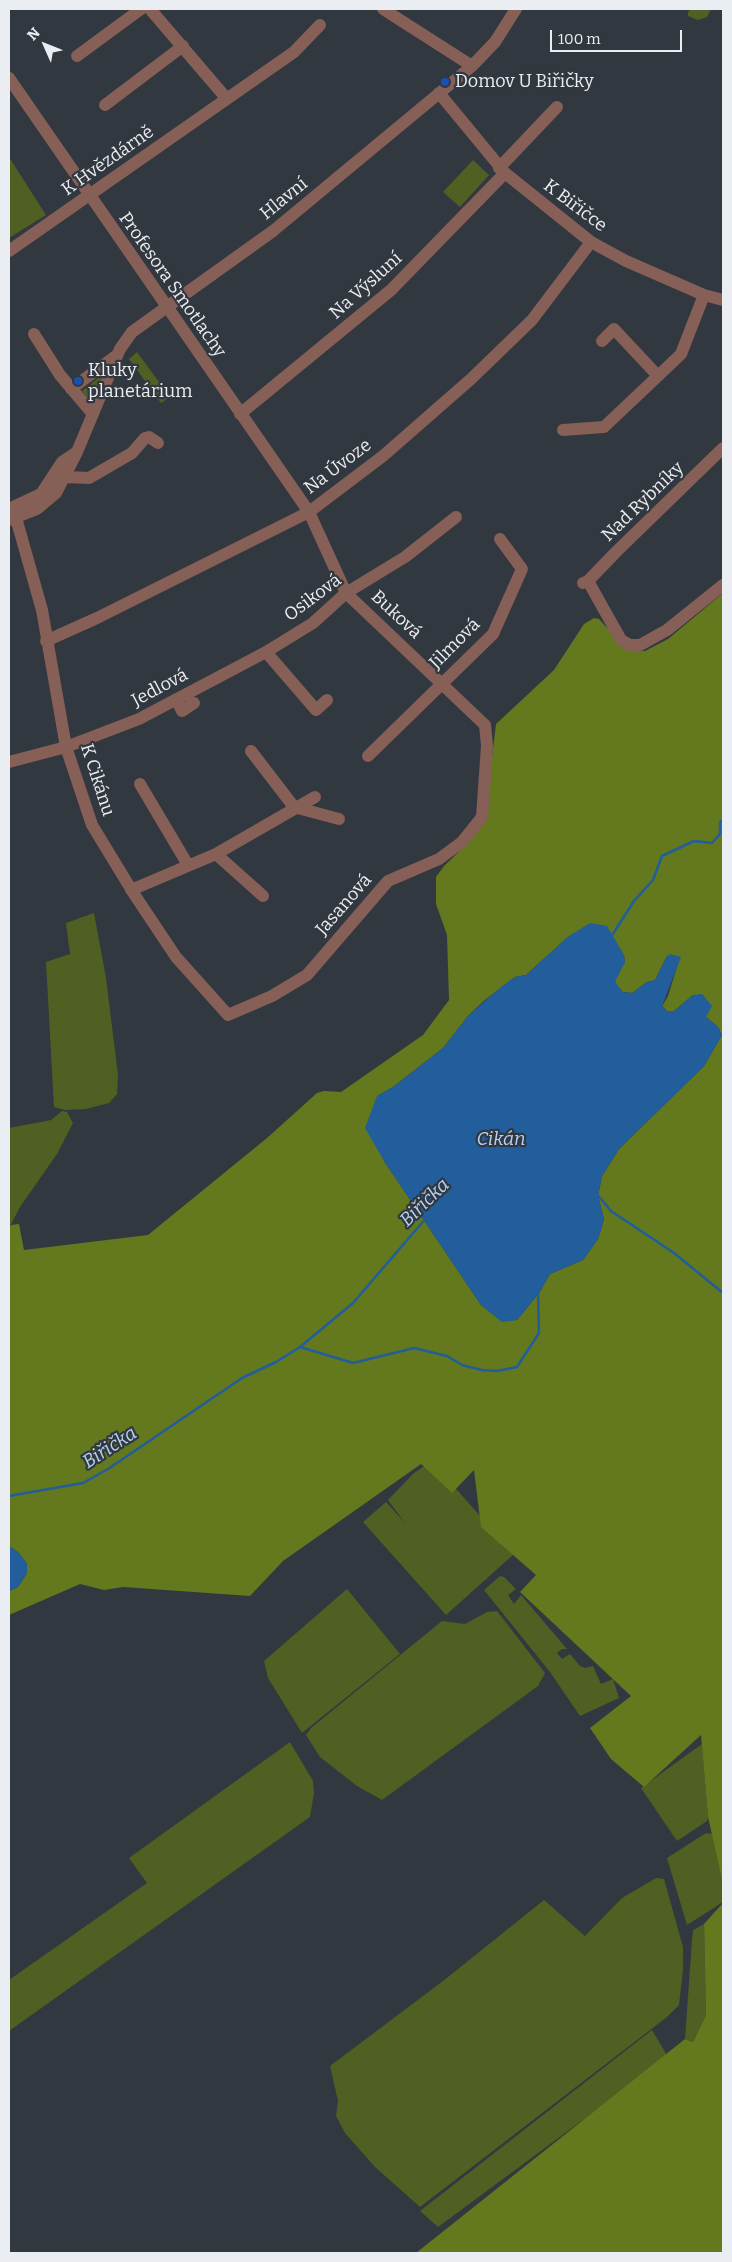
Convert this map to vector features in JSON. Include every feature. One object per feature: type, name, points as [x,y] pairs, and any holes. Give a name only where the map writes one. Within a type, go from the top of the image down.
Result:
[{"type":"street","points":[[78,56],[141,9]]},
{"type":"street","points":[[150,9],[227,100]]},
{"type":"street","points":[[383,9],[472,66]]},
{"type":"street","name":"Hlavní","points":[[11,516],[48,502],[66,477],[117,355],[132,332],[272,231],[472,66],[495,42],[516,9]]},
{"type":"street","name":"K Hvězdárně","points":[[9,251],[294,52],[320,25]]},
{"type":"street","points":[[105,105],[183,46]]},
{"type":"street","name":"Profesora Smotlachy","points":[[9,78],[308,512]]},
{"type":"street","name":"K Biřičce","points":[[439,93],[502,170],[591,242],[626,261],[704,295],[723,300]]},
{"type":"street","name":"Na Výsluní","points":[[240,414],[391,290],[502,170],[557,107]]},
{"type":"street","name":"Na Úvoze","points":[[46,641],[97,618],[308,512],[383,456],[472,379],[532,320],[591,242]]},
{"type":"street","points":[[563,430],[604,427],[681,354],[704,295]]},
{"type":"street","points":[[602,341],[614,329],[658,376]]},
{"type":"street","points":[[34,334],[71,389],[93,414]]},
{"type":"street","name":"Hlavní","points":[[71,389],[117,355]]},
{"type":"street","points":[[66,477],[89,478],[132,453],[145,438],[149,437],[158,443]]},
{"type":"street","name":"Nad Rybníky","points":[[723,448],[585,582],[622,640],[630,645],[640,645],[667,630],[723,584]]},
{"type":"street","name":"Hlavní","points":[[11,516],[42,494],[62,462],[77,452]]},
{"type":"street","name":"Buková","points":[[308,512],[346,593],[442,682],[485,725]]},
{"type":"street","name":"K Cikánu","points":[[11,516],[42,610],[66,747],[92,825],[131,890],[176,957],[228,1014]]},
{"type":"street","name":"Osiková","points":[[266,652],[313,624],[346,593],[405,557],[456,517]]},
{"type":"street","name":"Jilmová","points":[[368,756],[493,634],[522,569],[500,540]]},
{"type":"street","points":[[266,652],[316,710],[327,700]]},
{"type":"street","name":"Jedlová","points":[[9,762],[66,747],[139,719],[266,652]]},
{"type":"street","points":[[176,699],[182,711],[194,703]]},
{"type":"street","name":"Jasanová","points":[[228,1014],[272,996],[307,976],[388,881],[439,859],[462,842],[482,817],[487,746],[485,725]]},
{"type":"street","points":[[251,751],[294,807],[339,818]]},
{"type":"street","points":[[140,784],[188,865]]},
{"type":"street","points":[[131,890],[216,854],[277,820],[294,807],[315,797]]},
{"type":"street","points":[[216,854],[263,896]]},
{"type":"green space","points":[[691,9],[711,9],[707,17],[698,20],[688,16],[688,12]]},
{"type":"green space","points":[[9,157],[46,215],[9,238]]},
{"type":"green space","points":[[473,160],[489,175],[460,207],[443,192]]},
{"type":"green space","points":[[137,352],[170,397],[161,403],[129,359]]},
{"type":"green space","points":[[103,374],[93,399],[88,399],[82,391]]},
{"type":"green space","points":[[723,593],[723,1883],[708,1817],[701,1735],[644,1787],[611,1759],[590,1728],[631,1696],[520,1592],[536,1575],[481,1527],[474,1470],[452,1493],[421,1464],[283,1561],[250,1596],[123,1587],[104,1590],[80,1584],[9,1615],[9,1591],[18,1587],[27,1573],[27,1564],[19,1553],[9,1546],[9,1228],[11,1225],[19,1224],[24,1250],[148,1235],[267,1138],[317,1093],[324,1091],[341,1092],[423,1035],[449,1000],[447,935],[436,904],[436,877],[444,866],[470,841],[492,757],[496,724],[554,670],[584,624],[594,618],[599,619],[627,650],[645,651],[668,639]],"holes":[[[606,926],[624,956],[625,962],[615,977],[615,982],[623,992],[632,993],[647,982],[655,980],[667,956],[680,957],[668,996],[662,1006],[667,1011],[674,1011],[693,995],[706,1017],[718,1027],[722,1035],[704,1066],[619,1149],[602,1176],[598,1196],[604,1219],[598,1239],[583,1260],[550,1274],[539,1293],[517,1320],[502,1321],[481,1305],[384,1161],[377,1096],[393,1087],[443,1048],[468,1016],[485,1000],[515,977],[526,975],[569,936]]]},
{"type":"green space","points":[[94,913],[106,978],[118,1075],[117,1094],[109,1103],[86,1109],[65,1110],[54,1107],[46,962],[70,954],[66,923]]},
{"type":"green space","points":[[62,1111],[67,1112],[73,1123],[57,1154],[20,1207],[9,1228],[9,1128],[51,1120]]},
{"type":"green space","points":[[426,1465],[458,1491],[514,1554],[446,1615],[363,1522],[386,1502],[405,1523],[388,1500],[414,1473]]},
{"type":"green space","points":[[500,1576],[504,1577],[516,1589],[508,1595],[514,1604],[521,1595],[567,1649],[562,1649],[557,1653],[562,1659],[570,1654],[580,1666],[585,1668],[593,1666],[601,1684],[613,1679],[619,1698],[580,1716],[550,1672],[484,1590]]},
{"type":"green space","points":[[347,1589],[400,1654],[302,1733],[268,1678],[264,1661]]},
{"type":"green space","points":[[497,1611],[545,1673],[538,1686],[382,1800],[357,1786],[320,1757],[306,1735],[311,1728],[442,1621],[465,1624],[487,1612]]},
{"type":"green space","points":[[290,1742],[313,1781],[314,1793],[310,1817],[9,2031],[9,1980],[147,1883],[129,1858]]},
{"type":"green space","points":[[702,1744],[707,1821],[677,1841],[641,1788]]},
{"type":"green space","points":[[706,1833],[713,1834],[723,1882],[723,1902],[687,1925],[667,1858]]},
{"type":"green space","points":[[656,1878],[664,1879],[683,1947],[683,1970],[679,2005],[667,2017],[420,2207],[375,2167],[345,2133],[336,2116],[338,2101],[330,2066],[443,1981],[544,1900],[585,1936],[622,1898]]},
{"type":"green space","points":[[723,1903],[723,2253],[416,2253],[685,2039],[693,2042],[706,2015],[704,1924]]},
{"type":"green space","points":[[704,1924],[706,2015],[693,2042],[685,2039],[692,1940],[693,1930]]},
{"type":"green space","points":[[652,2030],[668,2057],[438,2227],[420,2211]]},
{"type":"water","name":"Cikán","points":[[590,923],[607,926],[624,955],[625,962],[615,982],[623,992],[632,993],[647,982],[655,980],[667,956],[670,954],[681,957],[662,1006],[667,1011],[674,1011],[693,995],[702,994],[712,1006],[706,1017],[718,1027],[722,1035],[704,1066],[619,1149],[602,1176],[598,1196],[604,1219],[598,1239],[583,1260],[550,1274],[539,1293],[517,1320],[502,1322],[481,1305],[384,1161],[365,1128],[377,1096],[393,1087],[443,1048],[468,1016],[501,987],[515,977],[526,975],[569,936]]},
{"type":"water","points":[[9,1546],[19,1553],[27,1564],[27,1573],[18,1587],[9,1591]]},
{"type":"waterway","name":"Biřička","points":[[611,937],[634,901],[653,880],[662,856],[694,841],[712,843],[720,834],[720,822],[723,820]]},
{"type":"waterway","points":[[596,1193],[611,1211],[674,1253],[723,1293]]},
{"type":"waterway","name":"Biřička","points":[[9,1496],[83,1483],[108,1469],[242,1378],[276,1362],[300,1347],[353,1303],[427,1217]]},
{"type":"waterway","points":[[300,1347],[353,1363],[414,1348],[447,1356],[462,1365],[482,1370],[497,1371],[517,1367],[539,1333],[538,1290]]},
{"type":"place","name":"Domov U Biřičky","points":[[445,82]]},
{"type":"place","name":"Kluky planetárium","points":[[78,381]]}]
